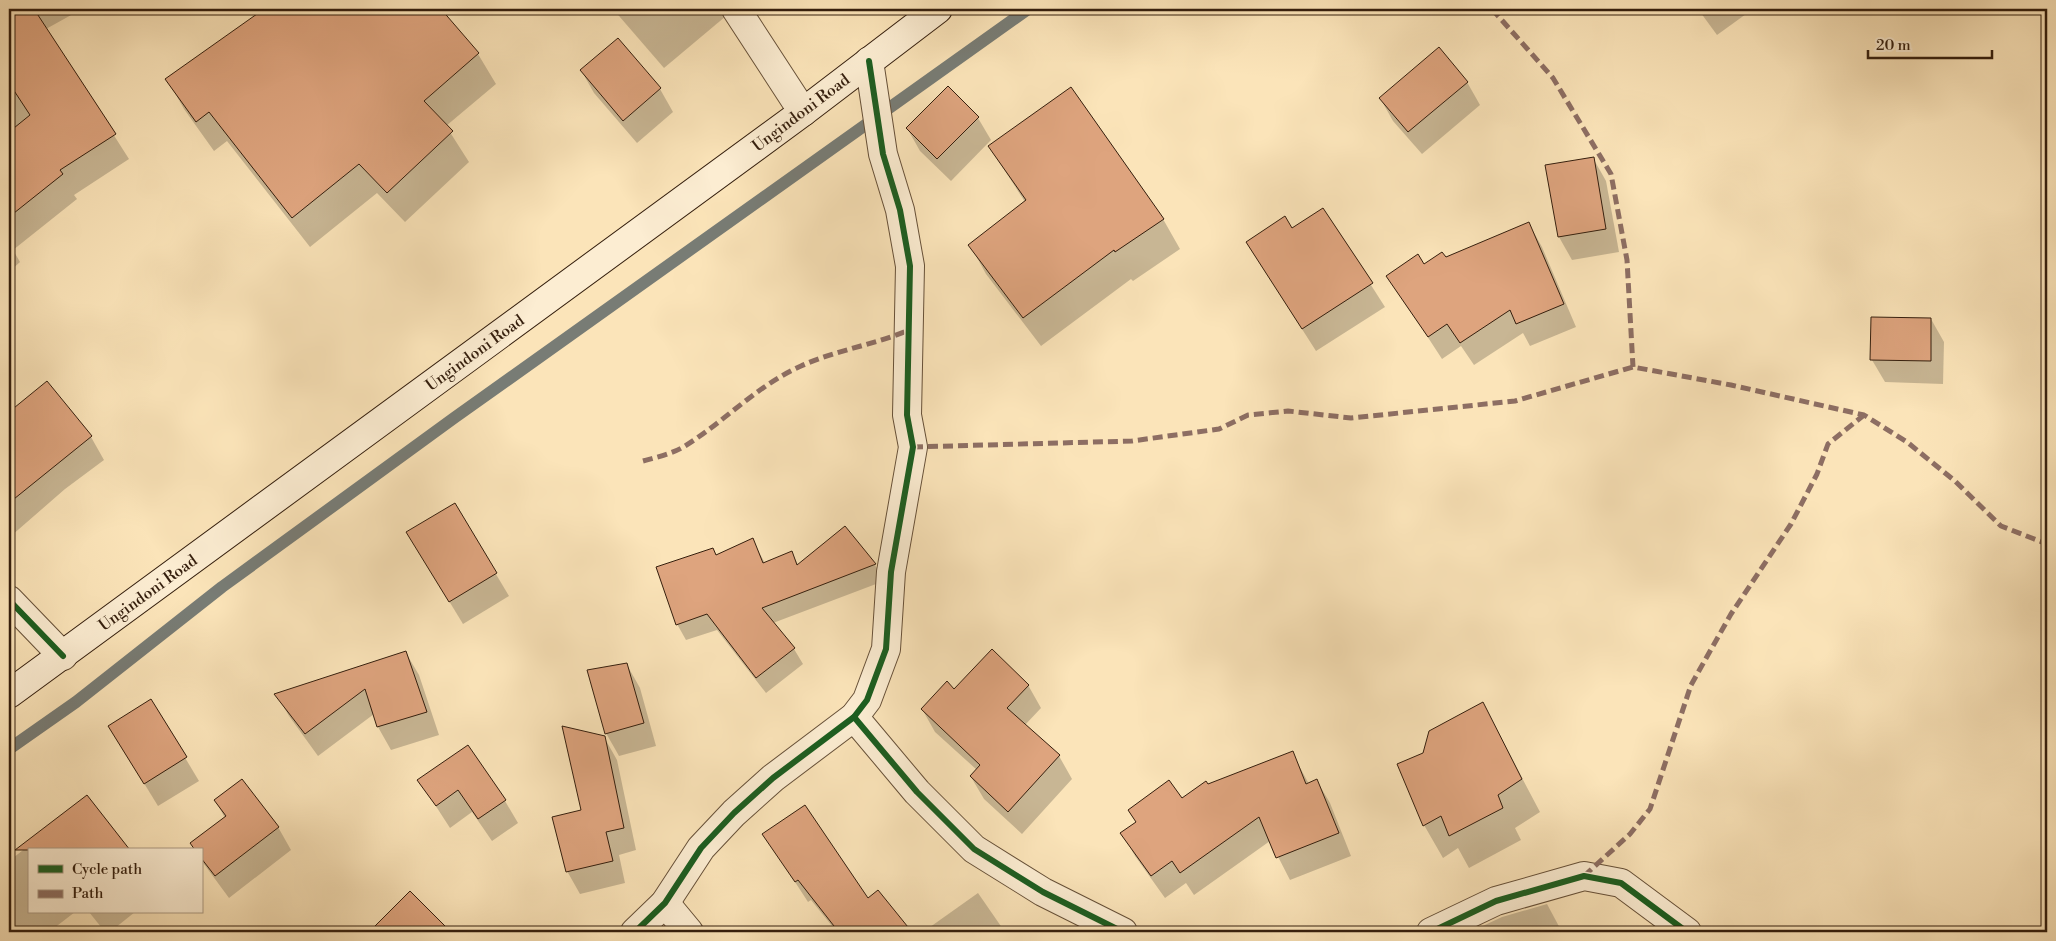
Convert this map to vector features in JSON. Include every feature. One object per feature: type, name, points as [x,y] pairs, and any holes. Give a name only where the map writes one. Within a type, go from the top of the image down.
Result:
[{"type":"street","points":[[736,9],[802,112]]},
{"type":"street","name":"Ungindoni Road","points":[[9,694],[802,112],[938,9]]},
{"type":"street","points":[[635,932],[665,903],[701,848],[734,813],[773,778],[854,717],[867,700],[886,649],[891,572],[913,447],[907,415],[910,266],[900,210],[883,154],[869,61]]},
{"type":"street","points":[[9,600],[63,656]]},
{"type":"street","points":[[854,717],[917,792],[974,849],[1043,892],[1123,932]]},
{"type":"street","points":[[1432,932],[1496,901],[1584,876],[1621,883],[1687,932]]},
{"type":"street","points":[[665,903],[689,932]]},
{"type":"building","points":[[9,9],[34,9],[116,134],[60,170],[63,174],[9,217],[9,132],[30,115],[9,83]]},
{"type":"building","points":[[264,9],[441,9],[479,53],[424,101],[453,131],[387,193],[359,164],[292,218],[209,112],[196,122],[165,79]]},
{"type":"building","points":[[618,38],[661,88],[623,121],[580,70]]},
{"type":"building","points":[[1439,47],[1468,82],[1408,132],[1379,98]]},
{"type":"building","points":[[948,86],[979,117],[937,159],[906,128]]},
{"type":"building","points":[[1071,87],[1164,219],[1115,252],[1114,250],[1023,318],[968,245],[1026,200],[988,146]]},
{"type":"building","points":[[1594,157],[1606,229],[1558,237],[1545,165]]},
{"type":"building","points":[[1323,208],[1373,283],[1302,329],[1246,242],[1285,216],[1292,228]]},
{"type":"building","points":[[1529,222],[1564,304],[1516,324],[1510,310],[1460,343],[1447,324],[1428,337],[1386,276],[1418,254],[1424,264],[1442,252],[1446,257]]},
{"type":"building","points":[[1871,317],[1931,318],[1931,361],[1870,360]]},
{"type":"building","points":[[47,381],[92,436],[9,503],[9,412]]},
{"type":"building","points":[[455,503],[497,573],[449,602],[406,532]]},
{"type":"building","points":[[845,526],[876,564],[762,608],[795,648],[756,678],[707,614],[676,625],[656,567],[713,548],[716,555],[753,538],[763,563],[792,551],[797,565]]},
{"type":"building","points":[[992,649],[1029,685],[1007,708],[1060,755],[1008,812],[970,776],[980,765],[921,709],[947,681],[954,689]]},
{"type":"building","points":[[406,651],[427,712],[377,727],[365,689],[305,734],[274,694]]},
{"type":"building","points":[[627,663],[644,723],[605,734],[587,670]]},
{"type":"building","points":[[151,699],[187,757],[144,784],[108,726]]},
{"type":"building","points":[[1483,702],[1522,779],[1498,795],[1503,808],[1449,836],[1441,816],[1423,826],[1397,764],[1423,753],[1429,731]]},
{"type":"building","points":[[562,726],[605,736],[624,828],[606,832],[613,861],[566,872],[552,817],[581,810]]},
{"type":"building","points":[[468,745],[506,800],[478,819],[458,790],[436,806],[417,780]]},
{"type":"building","points":[[1293,751],[1306,784],[1317,779],[1339,833],[1276,858],[1259,817],[1180,873],[1172,861],[1151,876],[1120,833],[1136,822],[1128,810],[1169,780],[1182,798],[1206,781],[1208,784]]},
{"type":"building","points":[[242,779],[279,827],[215,876],[202,859],[202,848],[194,848],[190,843],[226,816],[214,800]]},
{"type":"building","points":[[87,795],[128,848],[28,848],[28,850],[15,850]]},
{"type":"building","points":[[805,805],[868,898],[878,890],[912,932],[826,932],[834,926],[798,880],[795,882],[762,834]]},
{"type":"building","points":[[410,891],[451,932],[369,932]]},
{"type":"waterway","points":[[9,749],[76,702],[222,587],[454,418],[1028,9]]},
{"type":"marked path","points":[[1492,9],[1553,78],[1611,174],[1627,260],[1633,367]]},
{"type":"marked path","points":[[643,461],[670,453],[685,446],[770,383],[801,366],[814,360],[909,330]]},
{"type":"marked path","points":[[913,447],[1132,441],[1219,429],[1248,415],[1288,411],[1351,418],[1515,401],[1633,367],[1731,385],[1864,415],[1907,442],[1955,481],[2001,526],[2047,544]]},
{"type":"marked path","points":[[1584,876],[1630,834],[1650,809],[1691,685],[1731,614],[1791,524],[1817,474],[1828,444],[1864,415]]},
{"type":"cycle path","points":[[635,932],[665,903],[701,848],[734,813],[773,778],[854,717],[867,700],[886,649],[891,572],[913,447],[907,415],[910,266],[900,210],[883,154],[869,61]]},
{"type":"cycle path","points":[[9,600],[63,656]]},
{"type":"cycle path","points":[[854,717],[917,792],[974,849],[1043,892],[1123,932]]},
{"type":"cycle path","points":[[1431,932],[1496,901],[1584,876],[1621,883],[1687,932]]}]
